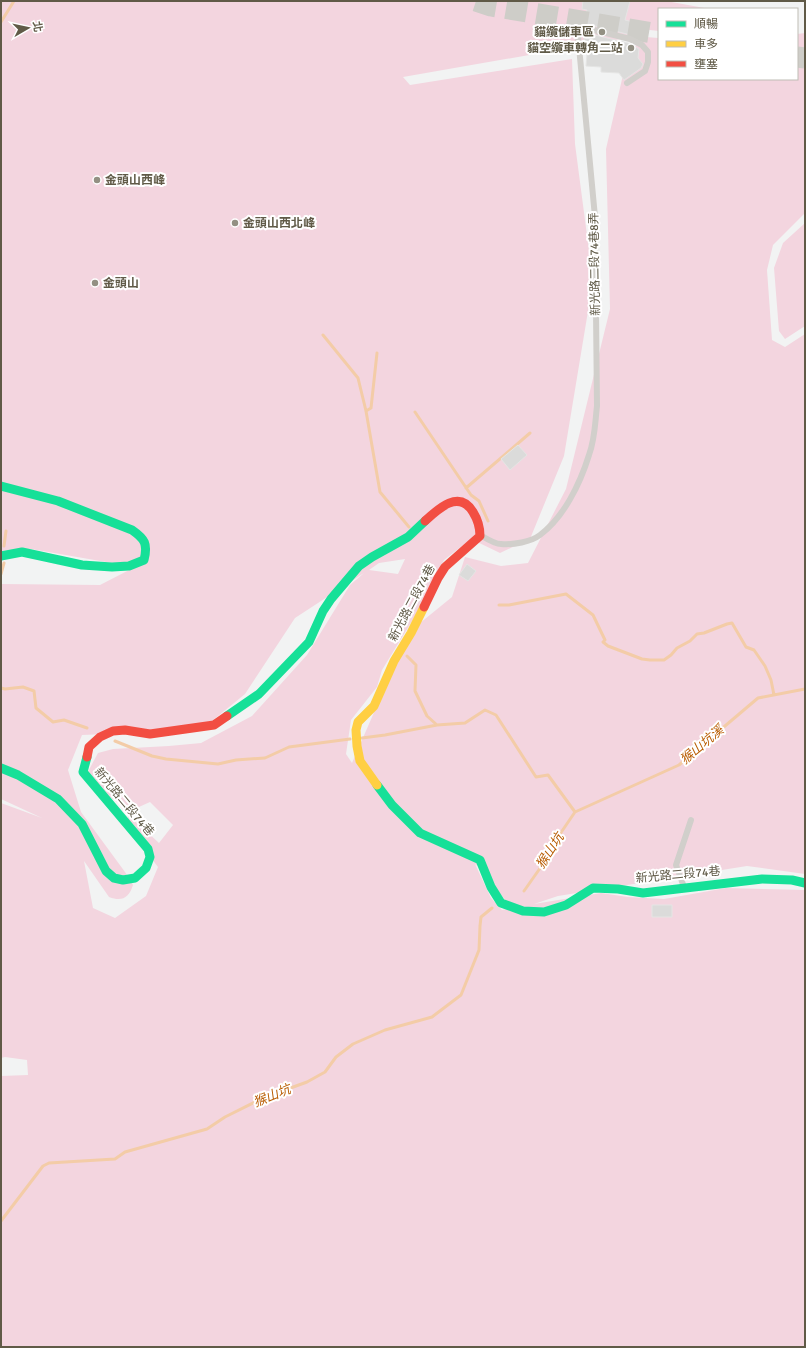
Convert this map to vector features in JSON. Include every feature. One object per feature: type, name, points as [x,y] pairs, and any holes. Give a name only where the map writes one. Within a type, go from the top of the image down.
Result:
[{"type":"street","points":[[1,486],[58,501],[132,530],[142,537],[146,549],[144,560],[123,567],[82,565],[22,552],[1,556]]},
{"type":"street","name":"新光路二段74巷","points":[[1,768],[18,775],[58,799],[82,824],[106,871],[114,878],[123,880],[134,878],[146,868],[150,857],[148,849],[83,772],[89,747],[100,737],[112,731],[125,730],[150,734],[214,725],[259,694],[300,653],[309,642],[323,611],[331,599],[359,566],[408,537],[438,509],[449,503],[457,501],[464,503],[471,509],[477,519],[480,528],[480,536],[445,567],[411,633],[394,661],[374,706],[358,722],[356,730],[360,761],[392,805],[420,833],[480,860],[491,887],[501,903],[523,911],[544,912],[566,904],[593,888],[618,889],[643,893],[762,879],[792,880],[805,883]]},
{"type":"lane","name":"新光路二段74巷8弄","points":[[480,536],[500,544],[517,544],[539,536],[554,522],[567,504],[590,454],[595,429],[597,406],[595,217],[578,36],[580,30],[586,28],[630,39],[642,45],[648,52],[648,62],[645,71],[627,83]]},
{"type":"lane","points":[[684,889],[676,865],[691,820]]},
{"type":"shaded area","points":[[1,1],[666,1],[704,8],[658,8],[658,31],[641,29],[632,37],[403,77],[410,85],[572,59],[575,144],[593,281],[564,456],[530,539],[500,553],[471,539],[444,560],[420,608],[382,670],[377,687],[351,720],[346,754],[352,763],[409,632],[452,597],[465,557],[501,566],[528,563],[566,489],[610,309],[606,149],[628,53],[645,37],[658,38],[658,80],[798,80],[798,34],[805,33],[805,213],[773,245],[767,270],[772,340],[785,347],[805,334],[805,874],[747,866],[558,896],[534,904],[601,893],[628,897],[664,899],[726,888],[805,890],[805,1347],[1,1347],[1,1076],[28,1075],[27,1060],[5,1057],[1,1058],[1,803],[42,818],[1,799],[1,584],[100,585],[135,567],[31,549],[1,551]],"holes":[[[405,559],[398,574],[369,570],[379,563]],[[364,573],[350,585],[307,655],[252,716],[201,743],[113,749],[98,753],[84,779],[130,811],[150,802],[173,825],[159,843],[131,817],[121,819],[158,867],[146,896],[115,918],[93,908],[84,861],[109,897],[118,899],[124,898],[127,896],[133,885],[81,812],[68,770],[82,735],[201,730],[245,694],[295,618]],[[475,864],[510,906],[525,906],[502,910],[491,898]]]},
{"type":"shaded area","points":[[805,223],[805,326],[785,339],[779,331],[774,268],[783,243]]},
{"type":"building","points":[[583,1],[630,1],[625,20],[641,24],[638,38],[583,24],[587,10],[582,9]]},
{"type":"building","points":[[586,33],[628,43],[639,49],[638,58],[643,64],[641,68],[624,80],[619,73],[601,72],[601,67],[586,66],[588,43],[585,43],[583,34]]},
{"type":"building","points":[[518,445],[527,455],[510,470],[501,459]]},
{"type":"building","points":[[467,564],[476,571],[468,581],[459,575]]},
{"type":"building","points":[[652,905],[672,905],[672,917],[652,917]]},
{"type":"waterway","points":[[1,22],[14,1]]},
{"type":"waterway","points":[[323,335],[358,378],[366,411],[380,492],[409,527]]},
{"type":"waterway","points":[[366,411],[371,408],[377,353]]},
{"type":"waterway","points":[[415,412],[471,495],[479,501],[488,521]]},
{"type":"waterway","points":[[466,488],[530,433]]},
{"type":"waterway","points":[[4,546],[6,531]]},
{"type":"waterway","points":[[1,574],[4,563]]},
{"type":"waterway","points":[[499,605],[509,605],[566,594],[593,615],[605,640],[603,642],[608,646],[642,659],[650,660],[664,660],[677,648],[690,641],[697,634],[732,623],[746,647],[754,650],[765,666],[771,680],[774,695]]},
{"type":"waterway","points":[[407,656],[416,665],[415,691],[427,716],[437,725],[465,723],[485,710],[496,715],[536,777],[548,775],[575,812]]},
{"type":"waterway","points":[[1,688],[23,687],[34,691],[36,708],[53,722],[64,720],[87,728]]},
{"type":"waterway","name":"猴山坑溪","points":[[575,812],[679,765],[758,698],[805,689]]},
{"type":"waterway","points":[[362,738],[437,725]]},
{"type":"waterway","points":[[115,741],[152,756],[166,759],[218,764],[236,760],[265,758],[289,747],[350,739]]},
{"type":"waterway","name":"猴山坑","points":[[524,891],[543,864],[547,853],[575,812]]},
{"type":"waterway","name":"猴山坑","points":[[1,1221],[43,1166],[49,1163],[115,1159],[125,1152],[207,1129],[225,1117],[263,1098],[307,1082],[325,1072],[336,1057],[353,1044],[385,1030],[432,1017],[461,995],[479,950],[481,917],[492,908]]},
{"type":"tunnel","points":[[476,1],[491,6],[658,34]]},
{"type":"tunnel","points":[[798,57],[805,58]]},
{"type":"traffic: fast","points":[[1,486],[58,501],[132,530],[143,539],[146,550],[144,560],[129,566],[112,567],[82,565],[22,552],[1,556]]},
{"type":"traffic: fast","points":[[227,716],[259,694],[309,642],[323,611],[331,599],[359,566],[408,537],[425,521]]},
{"type":"traffic: fast","points":[[1,768],[18,775],[58,799],[82,824],[106,871],[114,878],[123,880],[135,878],[146,868],[150,857],[148,849],[83,772],[87,757]]},
{"type":"traffic: fast","points":[[377,785],[392,805],[420,833],[480,860],[491,887],[501,903],[523,911],[544,912],[566,905],[593,888],[618,889],[643,893],[762,879],[792,880],[805,883]]},
{"type":"traffic: slow","points":[[377,785],[360,761],[356,730],[358,722],[374,706],[394,661],[411,633],[424,607]]},
{"type":"traffic: jam","points":[[424,607],[445,567],[480,536],[480,530],[475,515],[467,505],[461,502],[449,503],[436,511],[425,521]]},
{"type":"traffic: jam","points":[[87,757],[89,747],[100,737],[113,731],[125,730],[150,734],[214,725],[227,716]]},
{"type":"place","name":"貓纜儲車區","points":[[602,32]]},
{"type":"place","name":"貓空纜車轉角二站","points":[[631,48]]},
{"type":"place","name":"金頭山西峰","points":[[97,180]]},
{"type":"place","name":"金頭山西北峰","points":[[235,223]]},
{"type":"place","name":"金頭山","points":[[95,283]]}]
